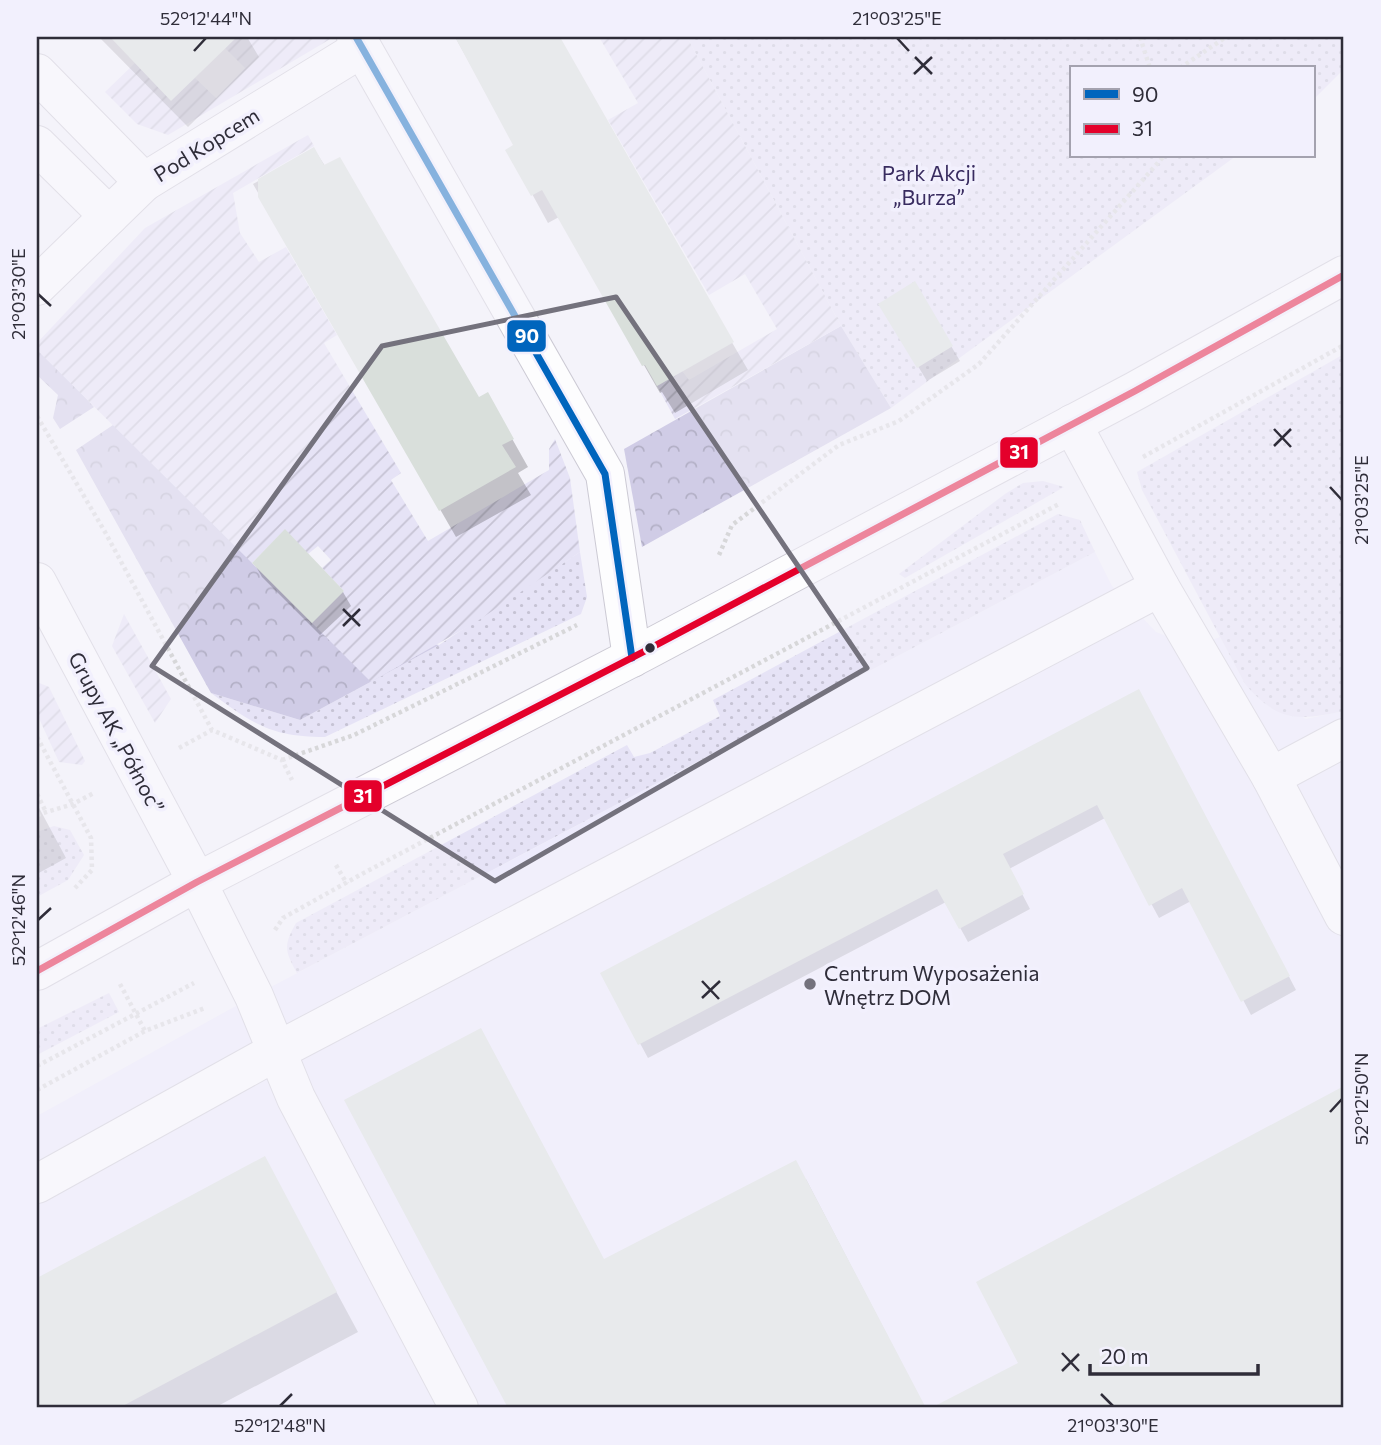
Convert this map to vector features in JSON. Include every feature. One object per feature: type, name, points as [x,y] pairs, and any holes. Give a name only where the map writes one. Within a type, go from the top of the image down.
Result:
[{"type":"street","name":"Pod Kopcem","points":[[37,73],[144,182],[359,43],[605,474],[632,658]]},
{"type":"street","points":[[37,145],[110,216]]},
{"type":"street","points":[[37,285],[144,182]]},
{"type":"street","points":[[37,971],[197,882],[632,658],[1072,424],[1286,310],[1344,275]]},
{"type":"street","points":[[1072,424],[1160,587],[1270,777],[1344,916]]},
{"type":"street","name":"Grupy AK „Północ”","points":[[37,582],[197,882],[236,960],[296,1098],[459,1408]]},
{"type":"street","points":[[37,1184],[277,1051],[1160,587]]},
{"type":"street","points":[[1270,777],[1344,738]]},
{"type":"path","points":[[1140,37],[1149,66]]},
{"type":"path","points":[[1183,66],[1226,37]]},
{"type":"path","points":[[715,564],[732,525],[839,445],[899,421],[979,364],[1162,158]]},
{"type":"path","points":[[347,884],[1103,480],[1344,345]]},
{"type":"path","points":[[37,416],[105,532],[212,730],[282,760],[354,735],[599,614],[625,609]]},
{"type":"path","points":[[37,737],[91,838],[92,870],[75,888]]},
{"type":"path","points":[[37,794],[45,810]]},
{"type":"path","points":[[37,815],[45,810],[73,804]]},
{"type":"path","points":[[37,1066],[236,960]]},
{"type":"path","points":[[37,1090],[145,1031],[120,984]]},
{"type":"highlighted area","points":[[616,297],[867,668],[495,881],[152,666],[382,346]]},
{"type":"shaded area","name":"Centrum Wyposażenia Wnętrz DOM","points":[[1095,552],[1112,586],[1156,632],[1193,647],[1220,637],[1245,684],[1306,719],[1344,711],[1344,1408],[37,1408],[37,1116],[254,996]]},
{"type":"green space","points":[[235,37],[332,38],[168,135],[137,124],[105,92],[135,63],[171,100],[195,78],[216,98],[245,68],[224,47]]},
{"type":"green space","points":[[599,37],[687,37],[841,326],[675,419],[657,386],[682,371],[689,380],[777,329],[745,274],[709,295],[608,120],[638,103]]},
{"type":"green space","name":"Park Akcji „Burza”","points":[[687,37],[1344,37],[1344,69],[1314,99],[1314,66],[1070,66],[1070,158],[1233,158],[891,408],[841,326]]},
{"type":"green space","points":[[308,135],[314,146],[233,193],[240,233],[259,262],[286,247],[337,335],[324,343],[401,473],[391,480],[428,541],[549,470],[549,449],[555,439],[570,478],[580,552],[476,622],[371,682],[312,623],[344,591],[322,568],[331,560],[318,546],[308,554],[285,530],[252,563],[37,350],[37,343],[145,228]]},
{"type":"green space","points":[[841,326],[891,408],[642,547],[624,449]]},
{"type":"green space","points":[[37,345],[94,407],[60,429],[53,418],[58,395],[37,375]]},
{"type":"green space","points":[[1344,354],[1344,711],[1313,716],[1289,716],[1268,706],[1245,684],[1142,490],[1137,472]]},
{"type":"green space","points":[[138,420],[248,514],[252,563],[312,623],[439,645],[300,720],[211,693],[76,450],[113,425]]},
{"type":"green space","points":[[1043,481],[1064,487],[905,578],[899,574],[1005,494],[1023,483]]},
{"type":"green space","points":[[1058,514],[1080,520],[1095,552],[297,973],[287,948],[296,923],[627,745],[634,757],[650,753],[720,716],[713,700]]},
{"type":"green space","points":[[580,552],[587,597],[581,614],[325,737],[290,734],[264,727],[211,693],[300,720],[439,645]]},
{"type":"green space","points":[[124,614],[171,699],[155,723],[112,646]]},
{"type":"green space","points":[[37,682],[49,687],[85,761],[82,765],[59,762],[37,714]]},
{"type":"green space","points":[[54,826],[70,830],[84,855],[68,880],[37,897],[37,832]]},
{"type":"green space","points":[[109,993],[119,1012],[37,1055],[37,1029]]},
{"type":"building","points":[[110,37],[237,37],[171,101]]},
{"type":"building","points":[[455,37],[560,37],[734,342],[657,386],[645,365],[642,366],[542,190],[531,196],[505,150],[513,145]]},
{"type":"building","points":[[314,147],[324,165],[340,157],[479,397],[488,392],[514,439],[502,445],[516,467],[439,511],[258,197],[258,179]]},
{"type":"building","points":[[915,281],[953,346],[917,368],[878,304]]},
{"type":"building","points":[[285,529],[344,591],[312,623],[252,563]]},
{"type":"building","points":[[1139,689],[1290,976],[1241,1002],[1182,888],[1149,906],[1097,805],[1003,854],[1024,894],[959,929],[937,889],[638,1045],[600,973]]},
{"type":"building","points":[[481,1028],[604,1259],[796,1160],[926,1408],[508,1408],[344,1100]]},
{"type":"building","points":[[1344,1086],[1344,1408],[931,1408],[1018,1363],[976,1282]]},
{"type":"building","points":[[265,1156],[337,1292],[119,1408],[37,1408],[37,1278]]},
{"type":"transit line","name":"90","points":[[356,37],[605,474],[632,658]]},
{"type":"transit line","name":"31","points":[[37,971],[197,882],[643,652],[1135,391],[1344,275]]},
{"type":"place","name":"Centrum Wyposażenia Wnętrz DOM","points":[[810,984]]}]
